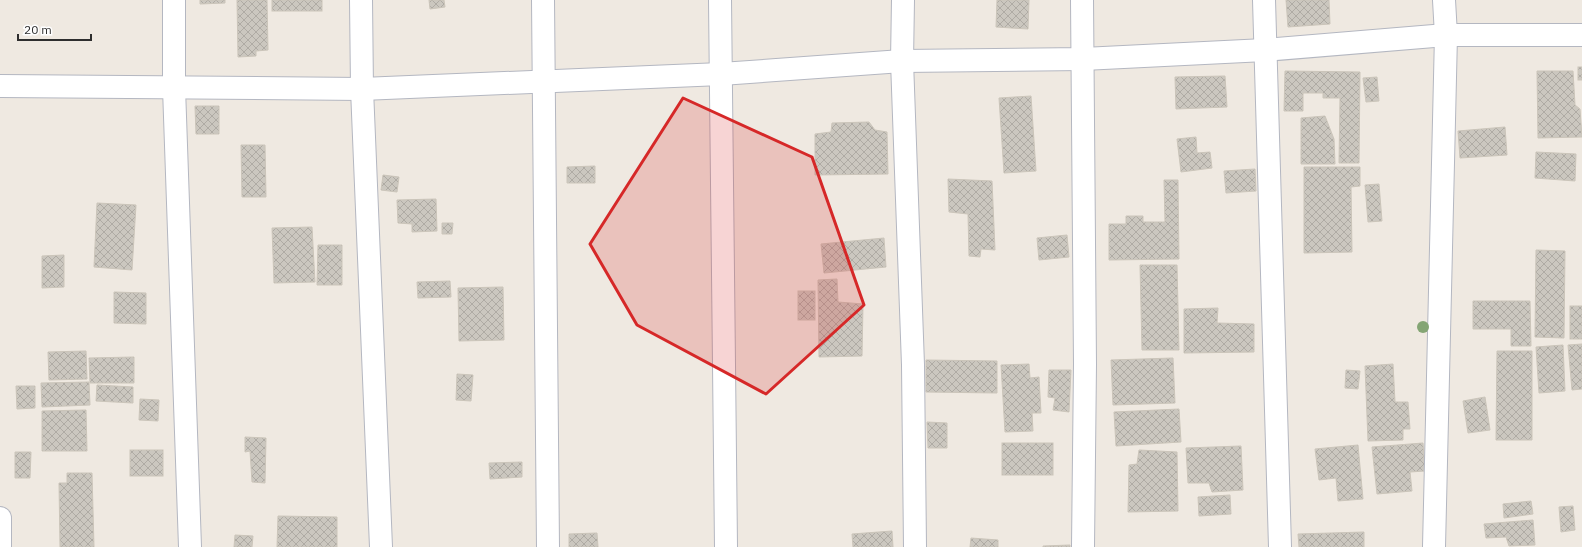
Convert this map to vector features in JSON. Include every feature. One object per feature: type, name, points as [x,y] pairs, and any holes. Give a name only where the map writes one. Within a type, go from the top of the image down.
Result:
[{"type":"street","points":[[174,0],[174,88],[190,547]]},
{"type":"street","points":[[361,0],[362,89],[381,547]]},
{"type":"street","points":[[543,0],[548,547]]},
{"type":"street","points":[[720,0],[726,547]]},
{"type":"street","points":[[903,0],[902,61],[912,357],[915,547]]},
{"type":"street","points":[[1082,0],[1085,364],[1083,547]]},
{"type":"street","points":[[1264,0],[1280,547]]},
{"type":"street","points":[[1434,547],[1446,35],[1444,0]]},
{"type":"street","points":[[0,86],[362,89],[721,74],[902,61],[1083,59],[1265,50],[1446,35],[1582,35]]},
{"type":"street","points":[[0,518],[0,547]]},
{"type":"highlighted area","points":[[683,98],[812,157],[864,305],[766,394],[637,325],[590,244]]},
{"type":"building","points":[[200,0],[225,0],[225,3],[200,4]]},
{"type":"building","points":[[237,0],[267,0],[268,50],[256,51],[256,56],[238,57]]},
{"type":"building","points":[[272,0],[322,0],[322,11],[272,11]]},
{"type":"building","points":[[429,0],[444,0],[445,7],[430,9]]},
{"type":"building","points":[[997,0],[1029,0],[1028,29],[996,27]]},
{"type":"building","points":[[1286,0],[1329,0],[1330,24],[1288,27]]},
{"type":"building","points":[[1578,67],[1582,67],[1582,80],[1578,80]]},
{"type":"building","points":[[1285,71],[1360,72],[1359,163],[1339,163],[1340,98],[1323,98],[1323,93],[1303,93],[1303,111],[1284,111]]},
{"type":"building","points":[[1537,71],[1573,71],[1575,105],[1580,109],[1582,137],[1538,138]]},
{"type":"building","points":[[1225,76],[1227,107],[1176,109],[1175,77]]},
{"type":"building","points":[[1377,77],[1379,101],[1366,102],[1363,78]]},
{"type":"building","points":[[1031,96],[1036,171],[1004,173],[999,98]]},
{"type":"building","points":[[195,106],[219,106],[219,134],[196,134]]},
{"type":"building","points":[[1325,116],[1334,139],[1335,164],[1301,164],[1301,118]]},
{"type":"building","points":[[869,122],[875,130],[887,132],[888,174],[815,175],[815,134],[831,132],[832,123]]},
{"type":"building","points":[[1505,127],[1507,155],[1460,158],[1458,131]]},
{"type":"building","points":[[1196,137],[1197,153],[1210,152],[1212,168],[1181,172],[1177,139]]},
{"type":"building","points":[[241,145],[265,145],[266,197],[242,197]]},
{"type":"building","points":[[1536,152],[1576,154],[1575,181],[1535,178]]},
{"type":"building","points":[[595,166],[595,183],[567,183],[567,167]]},
{"type":"building","points":[[1304,167],[1360,167],[1360,186],[1351,187],[1352,252],[1304,253]]},
{"type":"building","points":[[1255,169],[1256,191],[1226,193],[1224,171]]},
{"type":"building","points":[[383,175],[399,177],[397,192],[381,190]]},
{"type":"building","points":[[948,179],[992,181],[995,250],[981,249],[980,257],[969,256],[968,214],[949,212]]},
{"type":"building","points":[[1164,180],[1178,180],[1179,259],[1109,260],[1109,224],[1126,224],[1126,216],[1143,216],[1143,222],[1165,222]]},
{"type":"building","points":[[1379,184],[1382,221],[1368,222],[1365,185]]},
{"type":"building","points":[[436,199],[437,231],[412,232],[412,224],[398,223],[397,200]]},
{"type":"building","points":[[97,203],[136,205],[132,270],[94,267]]},
{"type":"building","points":[[442,223],[453,223],[452,234],[442,234]]},
{"type":"building","points":[[312,227],[315,282],[274,283],[272,228]]},
{"type":"building","points":[[1067,235],[1069,257],[1039,260],[1037,238]]},
{"type":"building","points":[[884,238],[886,267],[824,273],[821,244]]},
{"type":"building","points":[[318,245],[342,245],[342,285],[317,285]]},
{"type":"building","points":[[1536,250],[1565,251],[1564,338],[1535,337]]},
{"type":"building","points":[[64,255],[64,287],[42,288],[42,256]]},
{"type":"building","points":[[1140,265],[1177,265],[1179,350],[1142,350]]},
{"type":"building","points":[[837,279],[838,302],[863,304],[862,356],[819,357],[818,280]]},
{"type":"building","points":[[450,281],[451,297],[418,298],[417,282]]},
{"type":"building","points":[[503,287],[504,340],[459,341],[458,288]]},
{"type":"building","points":[[798,291],[815,291],[815,320],[798,320]]},
{"type":"building","points":[[114,292],[146,293],[146,324],[114,323]]},
{"type":"building","points":[[1473,301],[1530,301],[1531,346],[1511,346],[1511,329],[1473,329]]},
{"type":"building","points":[[1570,306],[1582,306],[1582,339],[1570,339]]},
{"type":"building","points":[[1218,308],[1217,323],[1254,324],[1254,352],[1184,353],[1184,309]]},
{"type":"building","points":[[1582,344],[1582,389],[1572,390],[1568,345]]},
{"type":"building","points":[[1563,345],[1565,391],[1539,393],[1536,347]]},
{"type":"building","points":[[86,351],[87,379],[49,380],[48,352]]},
{"type":"building","points":[[1497,351],[1532,351],[1532,440],[1496,440]]},
{"type":"building","points":[[134,357],[134,383],[90,383],[89,358]]},
{"type":"building","points":[[1173,358],[1175,403],[1113,405],[1111,360]]},
{"type":"building","points":[[926,360],[997,361],[997,393],[926,392]]},
{"type":"building","points":[[1029,364],[1030,378],[1039,377],[1041,413],[1032,413],[1033,431],[1005,432],[1001,365]]},
{"type":"building","points":[[1393,364],[1395,402],[1408,402],[1410,429],[1403,429],[1403,440],[1368,441],[1365,366]]},
{"type":"building","points":[[1049,370],[1071,370],[1069,412],[1053,410],[1055,398],[1048,397]]},
{"type":"building","points":[[1346,370],[1360,371],[1358,389],[1345,388]]},
{"type":"building","points":[[457,374],[473,375],[471,401],[456,400]]},
{"type":"building","points":[[89,382],[90,405],[42,407],[41,383]]},
{"type":"building","points":[[97,385],[133,387],[133,403],[96,401]]},
{"type":"building","points":[[16,386],[35,386],[35,408],[17,409]]},
{"type":"building","points":[[1485,397],[1490,430],[1468,433],[1463,401]]},
{"type":"building","points":[[140,399],[159,400],[158,421],[139,420]]},
{"type":"building","points":[[1179,409],[1181,442],[1116,446],[1114,412]]},
{"type":"building","points":[[86,410],[87,451],[42,451],[42,411]]},
{"type":"building","points":[[927,422],[947,423],[947,448],[928,448]]},
{"type":"building","points":[[245,437],[266,438],[265,483],[252,482],[250,451],[245,452]]},
{"type":"building","points":[[1002,443],[1053,443],[1053,475],[1002,475]]},
{"type":"building","points":[[1423,443],[1425,471],[1410,472],[1412,491],[1377,494],[1372,447]]},
{"type":"building","points":[[1358,445],[1363,499],[1338,501],[1336,478],[1319,480],[1315,449]]},
{"type":"building","points":[[1241,446],[1243,490],[1212,492],[1209,483],[1188,483],[1186,448]]},
{"type":"building","points":[[130,450],[163,450],[163,476],[130,476]]},
{"type":"building","points":[[1139,450],[1177,452],[1178,511],[1128,512],[1129,465],[1137,464]]},
{"type":"building","points":[[15,452],[31,452],[30,478],[15,478]]},
{"type":"building","points":[[522,462],[522,477],[490,479],[489,463]]},
{"type":"building","points":[[67,473],[92,473],[94,547],[60,547],[59,483],[67,483]]},
{"type":"building","points":[[1230,495],[1231,514],[1199,516],[1198,497]]},
{"type":"building","points":[[1531,501],[1533,514],[1504,518],[1503,504]]},
{"type":"building","points":[[1573,506],[1575,530],[1561,532],[1559,507]]},
{"type":"building","points":[[278,516],[337,517],[337,547],[277,547]]},
{"type":"building","points":[[1533,520],[1535,545],[1509,546],[1506,537],[1486,538],[1484,524]]},
{"type":"building","points":[[892,531],[893,547],[853,547],[852,534]]},
{"type":"building","points":[[1364,532],[1364,547],[1299,547],[1298,534]]},
{"type":"building","points":[[597,533],[598,547],[569,547],[569,534]]},
{"type":"building","points":[[235,535],[253,536],[252,547],[234,547]]},
{"type":"building","points":[[971,538],[998,540],[998,547],[970,547]]},
{"type":"building","points":[[1070,545],[1070,547],[1043,547],[1043,546]]}]
